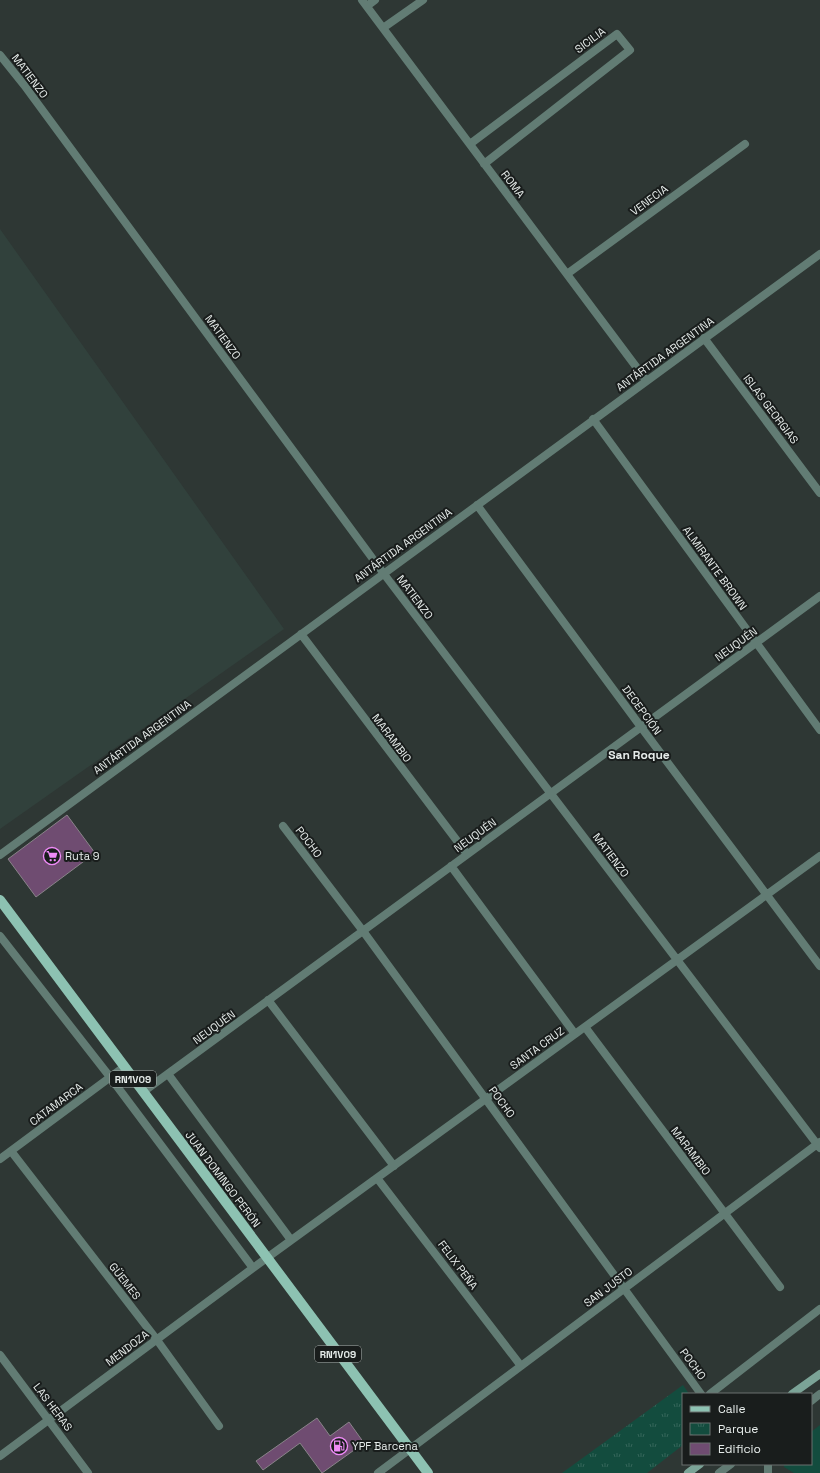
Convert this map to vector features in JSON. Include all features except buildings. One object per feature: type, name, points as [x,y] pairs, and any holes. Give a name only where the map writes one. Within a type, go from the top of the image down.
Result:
[{"type":"main road","name":"JUAN DOMINGO PERÓN","points":[[0,900],[428,1473]]},
{"type":"main road","points":[[793,1393],[820,1374]]},
{"type":"main road","points":[[688,1473],[699,1465]]},
{"type":"street","points":[[364,3],[375,0]]},
{"type":"street","points":[[383,28],[423,0]]},
{"type":"street","name":"ROMA","points":[[364,3],[646,380]]},
{"type":"street","name":"SICILIA","points":[[470,144],[617,34],[630,50],[484,164]]},
{"type":"street","name":"MATIENZO","points":[[0,55],[24,85],[384,574],[677,960],[819,1144]]},
{"type":"street","name":"VENECIA","points":[[567,274],[745,144]]},
{"type":"street","name":"ANTÁRTIDA ARGENTINA","points":[[0,855],[646,380],[819,258]]},
{"type":"street","name":"ISLAS GEORGIAS","points":[[704,338],[820,493]]},
{"type":"street","name":"ALMIRANTE BROWN","points":[[593,419],[820,730]]},
{"type":"street","name":"DECEPCIÓN","points":[[477,505],[820,966]]},
{"type":"street","name":"NEUQUÉN","points":[[143,1092],[820,596]]},
{"type":"street","name":"MARAMBIO","points":[[301,634],[467,854]]},
{"type":"street","name":"POCHO","points":[[283,826],[363,931],[701,1393]]},
{"type":"street","name":"SANTA CRUZ","points":[[267,1258],[820,856]]},
{"type":"street","points":[[451,866],[575,1034]]},
{"type":"street","points":[[0,936],[110,1077],[253,1268]]},
{"type":"street","points":[[268,1000],[394,1166]]},
{"type":"street","name":"MARAMBIO","points":[[585,1027],[780,1287]]},
{"type":"street","name":"CATAMARCA","points":[[0,1159],[124,1067]]},
{"type":"street","points":[[168,1074],[291,1240]]},
{"type":"street","name":"SAN JUSTO","points":[[378,1473],[819,1144]]},
{"type":"street","name":"GÜEMES","points":[[11,1151],[157,1340],[219,1426]]},
{"type":"street","name":"FELIX PEÑA","points":[[377,1178],[521,1366]]},
{"type":"street","name":"MENDOZA","points":[[0,1456],[267,1258]]},
{"type":"street","points":[[711,1393],[820,1309]]},
{"type":"street","name":"LAS HERAS","points":[[0,1355],[88,1473]]},
{"type":"street","points":[[719,1473],[730,1465]]},
{"type":"shaded area","points":[[0,229],[284,629],[0,829]]},
{"type":"green space","points":[[683,1385],[688,1393],[682,1393],[682,1446],[647,1473],[562,1473]]},
{"type":"green space","points":[[820,1425],[820,1473],[794,1473],[784,1467],[784,1465],[812,1465],[812,1431]]},
{"type":"place","name":"Ruta 9","points":[[52,856]]},
{"type":"place","name":"YPF Barcena","points":[[339,1446]]},
{"type":"district","name":"San Roque","points":[[639,755]]}]
